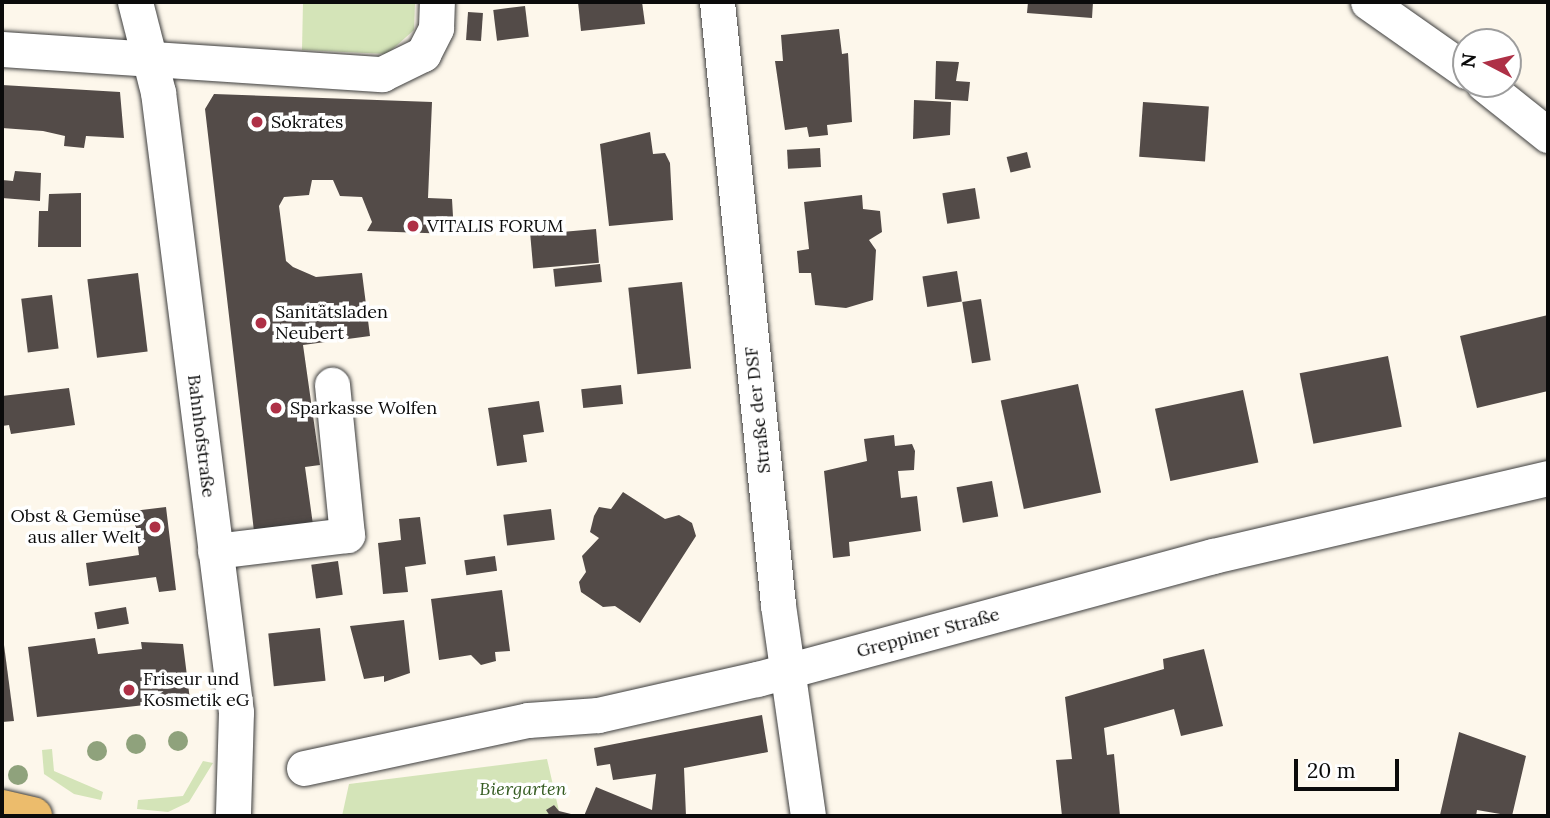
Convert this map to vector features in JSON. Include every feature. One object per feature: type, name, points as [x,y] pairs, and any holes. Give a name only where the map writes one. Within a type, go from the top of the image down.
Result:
[{"type":"main road","points":[[2,809],[33,816]]},
{"type":"street","name":"Bahnhofstraße","points":[[135,2],[151,57],[236,721],[233,816]]},
{"type":"street","points":[[2,49],[151,57],[382,75],[423,54],[436,28],[437,2]]},
{"type":"street","name":"Straße der DSF","points":[[717,2],[788,670],[808,816]]},
{"type":"street","points":[[1368,2],[1452,61]]},
{"type":"street","points":[[1502,98],[1548,135]]},
{"type":"street","points":[[215,551],[347,535],[332,385]]},
{"type":"street","name":"Greppiner Straße","points":[[304,768],[540,718],[598,715],[788,670],[1213,556],[1548,478]]},
{"type":"green space","points":[[303,2],[415,2],[414,30],[387,54],[302,50]]},
{"type":"green space","points":[[52,749],[54,771],[103,792],[101,800],[74,794],[44,774],[42,750]]},
{"type":"green space","name":"Biergarten","points":[[547,759],[559,811],[554,805],[547,810],[550,816],[342,816],[349,784]]},
{"type":"green space","points":[[203,761],[213,763],[189,802],[168,812],[137,809],[138,800],[183,796]]},
{"type":"building","points":[[578,2],[642,2],[645,24],[581,31]]},
{"type":"building","points":[[1028,2],[1093,2],[1092,18],[1027,13]]},
{"type":"building","points":[[525,6],[529,37],[497,41],[493,10]]},
{"type":"building","points":[[468,12],[483,13],[481,41],[466,40]]},
{"type":"building","points":[[839,29],[842,54],[848,53],[852,122],[827,125],[828,135],[809,137],[807,127],[785,130],[775,61],[783,61],[781,35]]},
{"type":"building","points":[[936,61],[959,62],[956,81],[970,82],[968,101],[935,99]]},
{"type":"building","points":[[2,85],[120,92],[124,138],[86,136],[84,148],[64,146],[65,136],[43,131],[2,128]]},
{"type":"building","name":"VITALIS FORUM","points":[[214,94],[432,102],[428,198],[452,199],[454,234],[367,231],[372,222],[362,197],[340,196],[333,180],[312,180],[309,195],[284,197],[279,206],[286,261],[293,267],[316,277],[362,273],[370,336],[303,345],[320,465],[305,467],[314,532],[255,540],[205,109]]},
{"type":"building","points":[[914,100],[951,102],[950,135],[913,139]]},
{"type":"building","points":[[1143,102],[1209,107],[1205,161],[1139,157]]},
{"type":"building","points":[[650,132],[653,154],[665,153],[670,163],[673,220],[609,226],[600,144]]},
{"type":"building","points":[[820,148],[821,167],[788,169],[787,150]]},
{"type":"building","points":[[1027,152],[1031,168],[1010,173],[1007,157]]},
{"type":"building","points":[[15,171],[41,173],[40,201],[2,198],[2,180],[13,181]]},
{"type":"building","points":[[975,188],[980,219],[947,224],[942,193]]},
{"type":"building","points":[[81,193],[81,247],[38,247],[39,211],[48,211],[49,194]]},
{"type":"building","points":[[862,195],[863,209],[880,211],[882,232],[869,240],[876,250],[873,300],[846,308],[815,305],[811,273],[799,273],[797,251],[809,249],[804,202]]},
{"type":"building","points":[[596,229],[599,263],[533,269],[530,235]]},
{"type":"building","points":[[600,264],[602,282],[555,287],[553,269]]},
{"type":"building","points":[[957,271],[962,302],[927,307],[922,276]]},
{"type":"building","points":[[138,273],[148,351],[97,358],[87,279]]},
{"type":"building","points":[[682,282],[691,369],[637,374],[628,288]]},
{"type":"building","points":[[52,295],[59,349],[28,352],[21,299]]},
{"type":"building","points":[[981,299],[991,360],[972,363],[962,302]]},
{"type":"building","points":[[1548,315],[1548,391],[1477,408],[1460,336]]},
{"type":"building","points":[[1388,356],[1402,427],[1313,444],[1300,373]]},
{"type":"building","points":[[1078,384],[1101,493],[1024,509],[1001,400]]},
{"type":"building","points":[[621,385],[623,404],[583,408],[581,389]]},
{"type":"building","points":[[69,388],[75,425],[11,434],[9,425],[2,426],[2,396]]},
{"type":"building","points":[[1243,390],[1258,462],[1170,481],[1155,409]]},
{"type":"building","points":[[539,401],[544,432],[523,435],[527,462],[497,466],[488,408]]},
{"type":"building","points":[[894,435],[895,446],[912,444],[915,451],[914,470],[898,471],[901,498],[917,496],[921,531],[849,542],[850,556],[833,558],[824,471],[867,461],[864,439]]},
{"type":"building","points":[[992,481],[998,516],[963,523],[957,487]]},
{"type":"building","points":[[623,492],[665,519],[679,515],[692,523],[696,536],[640,623],[615,606],[603,607],[581,592],[579,582],[586,572],[582,556],[599,538],[590,532],[594,516],[599,507],[611,509]]},
{"type":"building","points":[[166,507],[176,590],[159,592],[156,577],[89,586],[86,563],[139,555],[133,511]]},
{"type":"building","points":[[551,509],[555,540],[507,546],[503,515]]},
{"type":"building","points":[[420,517],[426,564],[405,567],[408,592],[383,594],[378,543],[401,540],[399,519]]},
{"type":"building","points":[[495,556],[497,571],[466,575],[464,560]]},
{"type":"building","points":[[338,561],[343,595],[316,598],[311,565]]},
{"type":"building","points":[[502,590],[510,651],[495,652],[496,661],[481,665],[471,655],[439,660],[431,599]]},
{"type":"building","points":[[126,607],[129,624],[97,629],[94,613]]},
{"type":"building","points":[[404,620],[410,673],[384,682],[384,676],[364,679],[350,626]]},
{"type":"building","points":[[320,628],[326,681],[274,686],[268,633]]},
{"type":"building","points":[[2,630],[14,721],[2,722]]},
{"type":"building","points":[[95,638],[98,654],[142,649],[141,642],[183,644],[190,700],[37,717],[28,647]]},
{"type":"building","points":[[1204,649],[1223,726],[1181,736],[1174,709],[1104,728],[1107,755],[1114,754],[1120,816],[1062,816],[1056,760],[1072,759],[1065,697],[1164,669],[1163,659]]},
{"type":"building","points":[[762,715],[768,752],[684,768],[686,816],[584,816],[596,787],[652,810],[656,774],[613,780],[610,764],[597,766],[594,748]]},
{"type":"building","points":[[1459,732],[1526,756],[1512,816],[1477,810],[1476,816],[1440,815]]},
{"type":"building","points":[[554,805],[559,811],[579,816],[550,816],[546,810]]},
{"type":"place","name":"Sokrates","points":[[257,122]]},
{"type":"place","name":"VITALIS FORUM","points":[[413,226]]},
{"type":"place","name":"Sanitätsladen Neubert","points":[[261,323]]},
{"type":"place","name":"Sparkasse Wolfen","points":[[276,408]]},
{"type":"place","name":"Obst & Gemüse aus aller Welt","points":[[155,527]]},
{"type":"place","name":"Friseur und Kosmetik eG","points":[[129,690]]}]
